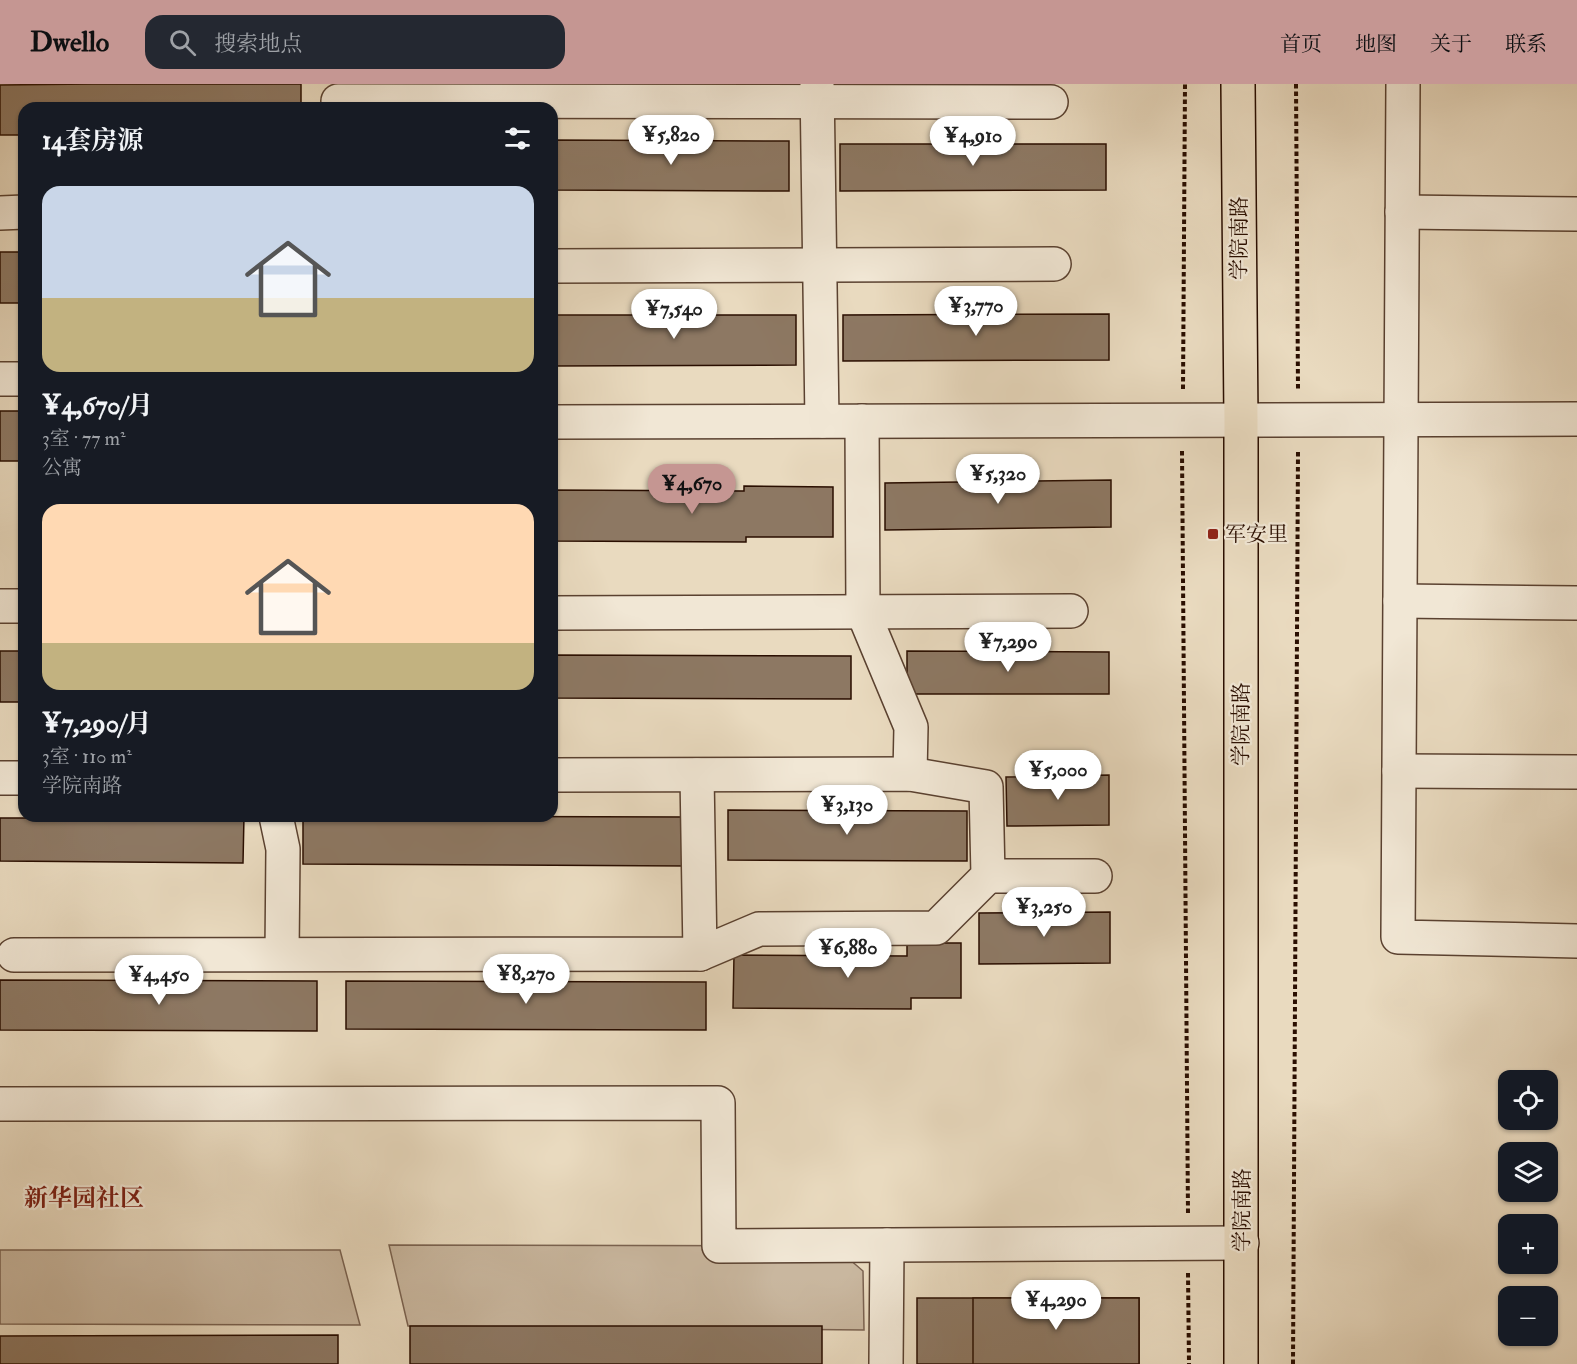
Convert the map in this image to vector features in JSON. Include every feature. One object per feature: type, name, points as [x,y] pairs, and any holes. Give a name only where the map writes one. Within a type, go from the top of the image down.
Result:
[{"type":"main road","name":"学院南路","points":[[1238,84],[1241,1364]]},
{"type":"street","points":[[1403,84],[1398,937],[1577,941]]},
{"type":"street","points":[[338,98],[817,93],[1051,102]]},
{"type":"street","points":[[817,93],[822,421]]},
{"type":"street","points":[[0,213],[18,212]]},
{"type":"street","points":[[1402,212],[1577,214]]},
{"type":"street","points":[[558,266],[1054,264]]},
{"type":"street","points":[[0,379],[18,379]]},
{"type":"street","points":[[558,422],[1577,419]]},
{"type":"street","points":[[862,421],[863,612],[911,727],[910,774]]},
{"type":"street","points":[[1400,601],[1577,603]]},
{"type":"street","points":[[0,606],[18,606]]},
{"type":"street","points":[[558,613],[1071,611]]},
{"type":"street","points":[[1399,771],[1577,772]]},
{"type":"street","points":[[558,775],[910,774],[986,787],[988,876]]},
{"type":"street","points":[[697,775],[700,954]]},
{"type":"street","points":[[0,778],[18,777]]},
{"type":"street","points":[[277,822],[283,849],[282,954]]},
{"type":"street","points":[[15,955],[700,954],[759,929],[936,928],[988,876],[1095,876]]},
{"type":"street","points":[[0,1104],[718,1103],[719,1245],[1242,1243]]},
{"type":"street","points":[[886,1364],[887,1245]]},
{"type":"path","points":[[1185,84],[1182,420],[1189,1364]]},
{"type":"path","points":[[1293,1364],[1299,419],[1296,84]]},
{"type":"shaded area","points":[[389,1245],[834,1246],[863,1271],[864,1330],[408,1326]]},
{"type":"shaded area","points":[[0,1250],[340,1250],[360,1325],[0,1324]]},
{"type":"building","points":[[301,84],[301,102],[18,102],[18,135],[0,135],[0,85]]},
{"type":"building","points":[[558,140],[789,141],[789,191],[558,190]]},
{"type":"building","points":[[840,144],[1106,144],[1106,190],[840,191]]},
{"type":"building","points":[[0,252],[18,252],[18,303],[0,303]]},
{"type":"building","points":[[1109,314],[1109,360],[843,361],[843,315]]},
{"type":"building","points":[[558,315],[796,315],[796,365],[558,366]]},
{"type":"building","points":[[0,411],[18,411],[18,461],[0,461]]},
{"type":"building","points":[[1111,480],[1111,527],[885,530],[885,483]]},
{"type":"building","points":[[744,486],[833,487],[833,537],[746,537],[746,542],[558,541],[558,490],[744,491]]},
{"type":"building","points":[[0,651],[18,651],[18,702],[0,702]]},
{"type":"building","points":[[907,651],[1109,652],[1109,694],[907,694]]},
{"type":"building","points":[[558,655],[851,656],[851,699],[558,698]]},
{"type":"building","points":[[1109,775],[1109,825],[1007,826],[1006,777]]},
{"type":"building","points":[[728,810],[967,811],[967,861],[728,860]]},
{"type":"building","points":[[558,817],[688,817],[688,866],[303,864],[303,822],[558,822]]},
{"type":"building","points":[[0,818],[18,818],[18,822],[244,822],[243,863],[0,861]]},
{"type":"building","points":[[1110,912],[1110,963],[979,964],[979,913]]},
{"type":"building","points":[[907,943],[961,943],[961,998],[911,998],[911,1009],[733,1008],[734,955],[907,956]]},
{"type":"building","points":[[0,980],[317,981],[317,1031],[0,1030]]},
{"type":"building","points":[[346,981],[706,982],[706,1030],[346,1029]]},
{"type":"building","points":[[917,1298],[1139,1298],[1139,1364],[917,1364]]},
{"type":"building","points":[[973,1298],[1139,1298],[1139,1364],[973,1364]]},
{"type":"building","points":[[410,1326],[822,1326],[822,1364],[410,1364]]},
{"type":"building","points":[[338,1335],[338,1364],[0,1364],[0,1336]]},
{"type":"place","name":"军安里","points":[[1213,534]]},
{"type":"district","name":"新华园社区","points":[[84,1198]]}]
